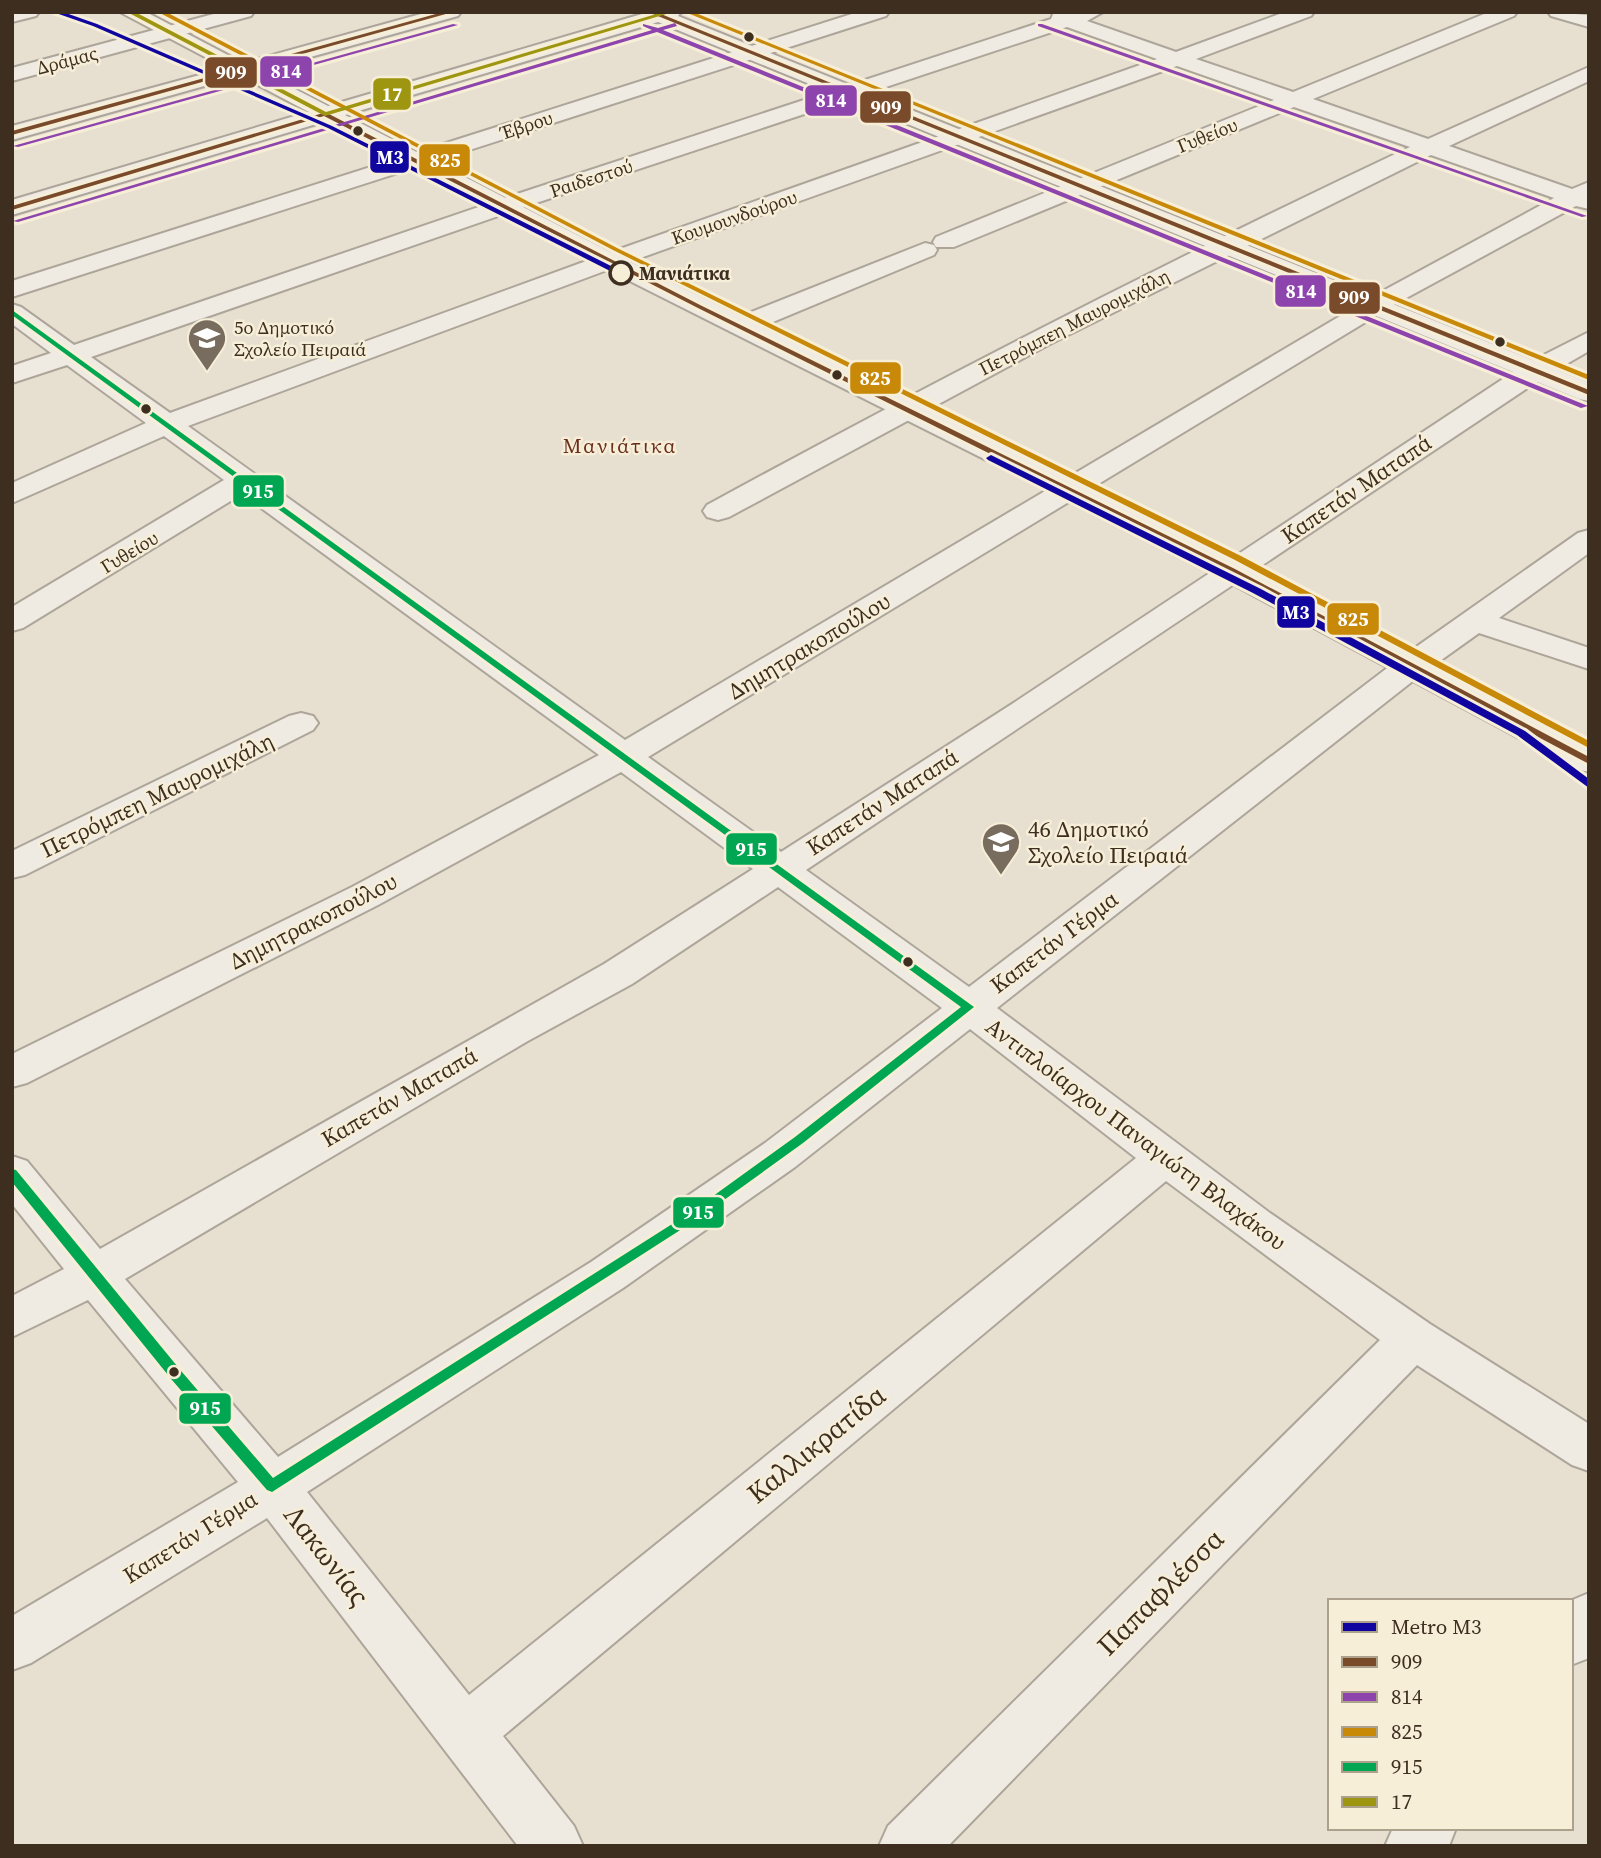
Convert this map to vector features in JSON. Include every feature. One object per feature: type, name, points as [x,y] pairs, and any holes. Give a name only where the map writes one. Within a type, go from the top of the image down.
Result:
[{"type":"street","points":[[12,16],[29,12]]},
{"type":"street","points":[[130,12],[609,261],[1232,571],[1589,761]]},
{"type":"street","name":"Δράμας","points":[[12,75],[244,12]]},
{"type":"street","points":[[12,133],[451,12]]},
{"type":"street","name":"Έβρου","points":[[12,289],[879,12]]},
{"type":"street","points":[[1045,12],[1292,100],[1584,196]]},
{"type":"street","name":"Ραιδεστού","points":[[12,375],[505,207],[1093,12]]},
{"type":"street","name":"Κουμουνδούρου","points":[[12,494],[167,424],[609,261],[960,138],[1304,12]]},
{"type":"street","name":"Γυθείου","points":[[740,326],[1507,12]]},
{"type":"street","points":[[1558,12],[1589,21]]},
{"type":"street","points":[[12,208],[660,13],[751,53],[1589,393]]},
{"type":"street","name":"Πετρόμπεη Μαυρομιχάλη","points":[[718,511],[905,408],[1226,246],[1427,146],[1589,73]]},
{"type":"street","name":"Δημητρακοπούλου","points":[[12,1072],[365,896],[624,756],[1375,307],[1584,196]]},
{"type":"street","name":"Αντιπλοίαρχου Παναγιώτη Βλαχάκου","points":[[12,312],[969,1007],[1254,1225],[1413,1338],[1589,1450]]},
{"type":"street","name":"Καπετάν Ματαπά","points":[[12,1318],[94,1275],[512,1031],[618,974],[1024,711],[1534,371],[1589,340]]},
{"type":"street","name":"Γυθείου","points":[[12,621],[244,481]]},
{"type":"street","name":"Καπετάν Γέρμα","points":[[12,1645],[172,1551],[607,1275],[697,1214],[780,1155],[1411,666],[1589,539]]},
{"type":"street","points":[[1476,621],[1589,659]]},
{"type":"street","name":"Πετρόμπεη Μαυρομιχάλη","points":[[12,866],[301,723]]},
{"type":"street","name":"Καλλικρατίδα","points":[[466,1732],[1166,1157]]},
{"type":"street","name":"Λακωνίας","points":[[12,1173],[272,1486],[554,1846]]},
{"type":"street","name":"Παπαφλέσσα","points":[[908,1846],[1413,1338]]},
{"type":"street","points":[[1573,1637],[1589,1617]]},
{"type":"street","points":[[1415,1846],[1427,1830]]},
{"type":"metro line","name":"Μ3","points":[[56,12],[95,25],[330,127],[621,273]]},
{"type":"metro line","name":"Μ3","points":[[991,458],[1257,591],[1521,733],[1589,785]]},
{"type":"transit line","name":"17","points":[[130,12],[325,114],[670,12]]},
{"type":"transit line","name":"825","points":[[161,12],[615,249],[1238,558],[1589,745]]},
{"type":"transit line","name":"909","points":[[12,133],[450,12]]},
{"type":"transit line","name":"909","points":[[651,12],[1589,393]]},
{"type":"transit line","name":"825","points":[[688,12],[1589,378]]},
{"type":"transit line","name":"814","points":[[16,146],[455,25]]},
{"type":"transit line","name":"814","points":[[645,25],[1584,406]]},
{"type":"transit line","name":"814","points":[[16,221],[675,25]]},
{"type":"transit line","name":"814","points":[[1040,25],[1584,216]]},
{"type":"transit line","name":"909","points":[[12,208],[325,114],[698,306],[1232,571],[1589,761]]},
{"type":"transit line","name":"915","points":[[12,312],[969,1007],[799,1140],[695,1215],[272,1486],[177,1376],[12,1173]]},
{"type":"place","name":"Μανιάτικα","points":[[621,273]]},
{"type":"place","name":"5ο Δημοτικό Σχολείο Πειραιά","points":[[207,372]]},
{"type":"place","name":"46 Δημοτικό Σχολείο Πειραιά","points":[[1001,876]]},
{"type":"district","name":"Μανιάτικα","points":[[620,445]]}]
